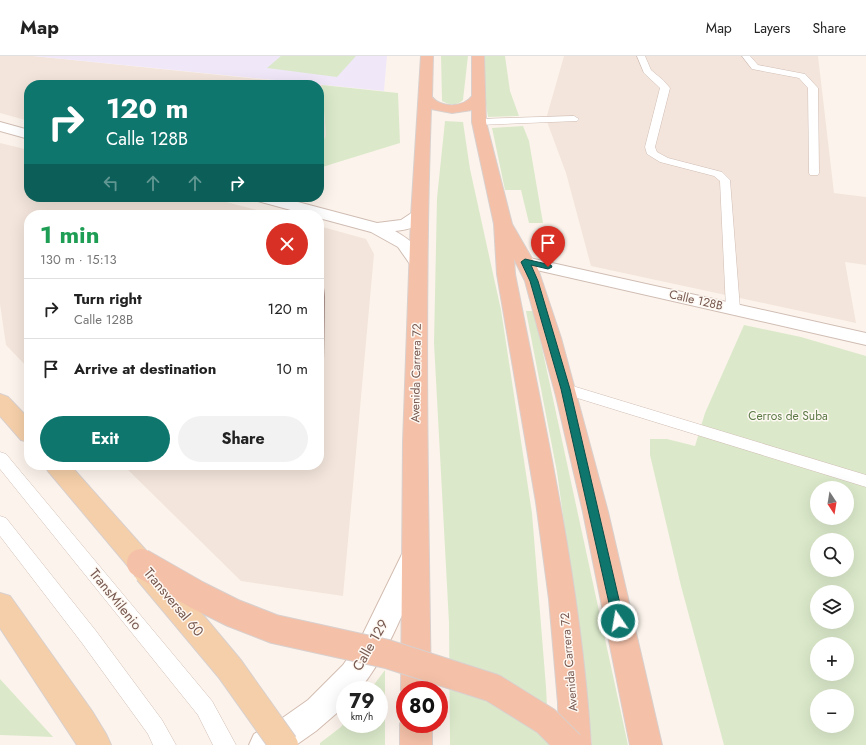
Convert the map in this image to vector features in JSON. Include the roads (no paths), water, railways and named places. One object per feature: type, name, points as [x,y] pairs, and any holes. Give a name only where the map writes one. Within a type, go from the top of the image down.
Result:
[{"type":"highway","name":"Avenida Carrera 72","points":[[416,681],[414,555],[418,264],[427,56]]},
{"type":"highway","name":"Avenida Carrera 72","points":[[478,56],[478,122],[503,224],[506,274],[548,502],[563,599],[573,703],[575,745]]},
{"type":"highway","points":[[425,97],[430,104],[437,107],[455,109],[472,104],[477,98]]},
{"type":"highway","name":"Avenida Carrera 72","points":[[503,224],[534,281],[566,389],[646,745]]},
{"type":"highway","points":[[141,563],[197,595],[233,613],[274,629],[387,654],[493,688],[546,721],[570,745]]},
{"type":"highway","points":[[416,733],[416,745]]},
{"type":"main road","points":[[0,402],[24,428]]},
{"type":"main road","name":"Transversal 60","points":[[60,470],[107,522],[230,669],[284,745]]},
{"type":"main road","points":[[0,605],[77,716],[95,745]]},
{"type":"street","points":[[0,126],[24,134]]},
{"type":"street","points":[[0,134],[24,135]]},
{"type":"street","points":[[279,202],[309,210]]},
{"type":"street","points":[[324,214],[377,228],[404,243],[410,249],[418,264]]},
{"type":"street","points":[[377,228],[405,225],[420,216]]},
{"type":"street","name":"Calle 128B","points":[[525,262],[866,339]]},
{"type":"street","name":"Calle 129","points":[[265,745],[290,731],[312,716],[339,690],[362,664],[385,619],[414,555]]},
{"type":"lane","points":[[641,56],[647,71],[665,88],[650,147],[652,154],[664,160],[718,174],[725,180],[733,309]]},
{"type":"lane","points":[[746,56],[755,67],[802,76],[814,88],[814,173]]},
{"type":"lane","points":[[478,122],[574,119]]},
{"type":"lane","points":[[566,389],[866,481]]},
{"type":"lane","name":"TransMilenio","points":[[0,458],[205,708],[225,745]]},
{"type":"lane","points":[[0,524],[29,560],[150,721],[165,745]]},
{"type":"park label","name":"Cerros de Suba","points":[[788,416]]}]
